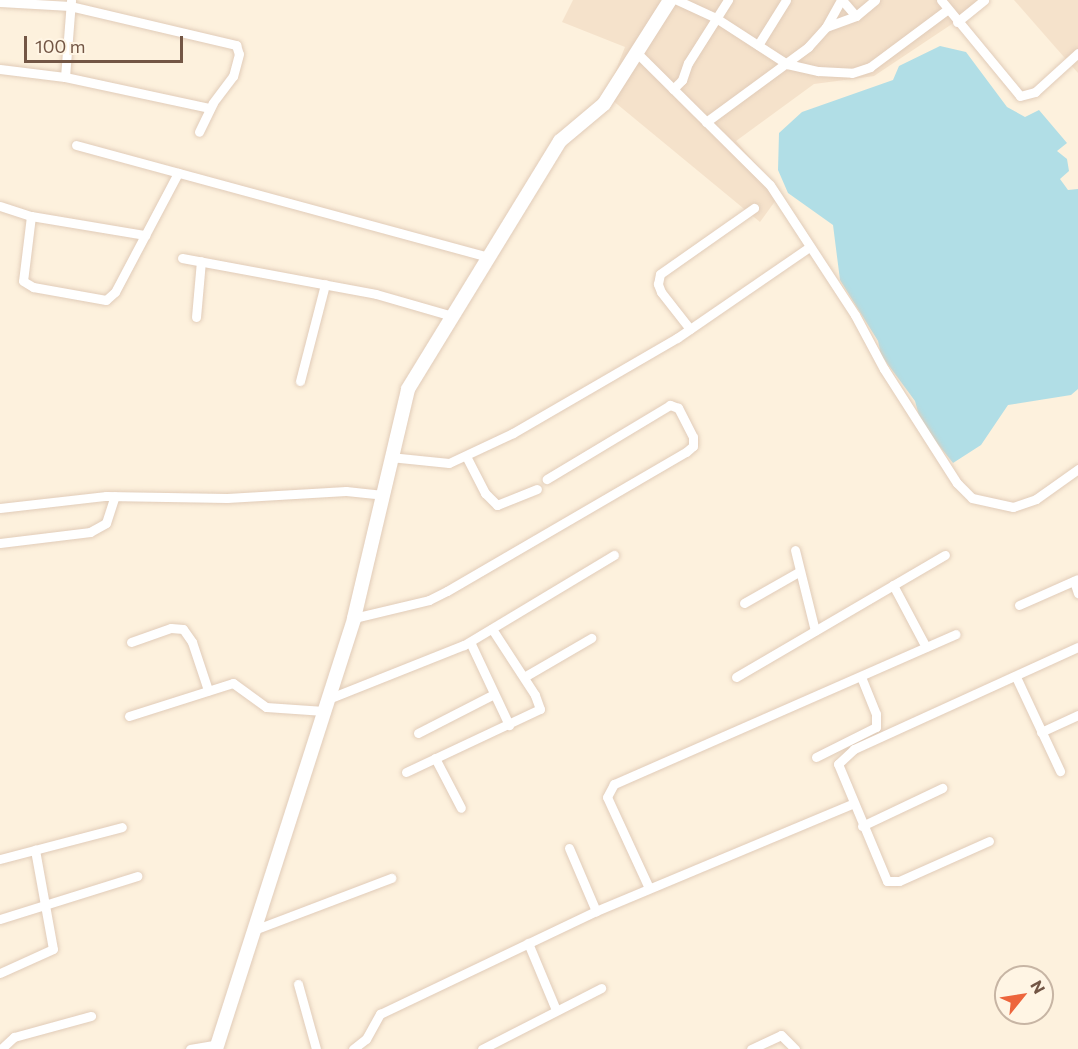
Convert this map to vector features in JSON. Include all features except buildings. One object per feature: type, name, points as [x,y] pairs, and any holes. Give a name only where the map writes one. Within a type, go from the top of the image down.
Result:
[{"type":"street","points":[[190,1049],[216,1047],[354,618],[390,457],[408,389],[560,141],[604,104],[670,0]]},
{"type":"street","points":[[677,0],[716,18],[787,64],[818,71],[861,71],[948,9]]},
{"type":"street","points":[[673,88],[682,80],[688,63],[728,0]]},
{"type":"street","points":[[758,45],[786,0]]},
{"type":"street","points":[[706,122],[787,64],[826,27],[842,0],[856,16]]},
{"type":"street","points":[[826,27],[856,16],[875,0]]},
{"type":"street","points":[[941,0],[1011,88],[1024,97],[1078,53]]},
{"type":"street","points":[[957,22],[984,0]]},
{"type":"street","points":[[0,2],[71,3],[236,45],[239,54],[233,76],[209,108],[199,132]]},
{"type":"street","points":[[65,77],[71,3]]},
{"type":"street","points":[[637,53],[770,185],[808,248],[855,315],[884,369],[952,477],[972,498],[1021,506],[1078,469]]},
{"type":"street","points":[[0,69],[65,77],[209,108]]},
{"type":"street","points":[[76,145],[487,258]]},
{"type":"street","points":[[31,216],[23,281],[33,287],[106,300],[115,292],[178,174]]},
{"type":"street","points":[[0,206],[31,216],[145,235]]},
{"type":"street","points":[[690,329],[661,292],[658,279],[669,266],[753,208]]},
{"type":"street","points":[[390,457],[439,463],[466,456],[513,433],[690,329],[808,248]]},
{"type":"street","points":[[182,258],[325,284],[452,316]]},
{"type":"street","points":[[196,317],[201,261]]},
{"type":"street","points":[[300,381],[325,284]]},
{"type":"street","points":[[354,618],[429,600],[447,591],[686,452],[693,446],[693,437],[678,408],[670,405],[548,479]]},
{"type":"street","points":[[466,456],[485,493],[497,506],[537,489]]},
{"type":"street","points":[[0,508],[115,496],[227,498],[346,491],[383,495]]},
{"type":"street","points":[[0,543],[90,532],[106,523],[115,496]]},
{"type":"street","points":[[795,550],[815,631]]},
{"type":"street","points":[[129,716],[233,683],[266,707],[326,705],[470,642],[614,555]]},
{"type":"street","points":[[736,677],[945,555]]},
{"type":"street","points":[[744,603],[800,571]]},
{"type":"street","points":[[1018,605],[1076,580],[1078,593]]},
{"type":"street","points":[[893,585],[926,647]]},
{"type":"street","points":[[131,642],[171,628],[183,629],[208,690]]},
{"type":"street","points":[[406,772],[540,709],[524,677],[492,628]]},
{"type":"street","points":[[649,888],[607,797],[609,788],[727,731],[764,721],[956,634]]},
{"type":"street","points":[[524,677],[591,638]]},
{"type":"street","points":[[470,642],[508,725]]},
{"type":"street","points":[[989,842],[892,882],[883,876],[852,804],[838,768],[841,758],[1078,647]]},
{"type":"street","points":[[816,757],[876,727],[876,714],[861,677]]},
{"type":"street","points":[[1016,677],[1060,771]]},
{"type":"street","points":[[418,733],[494,694]]},
{"type":"street","points":[[1041,732],[1077,718]]},
{"type":"street","points":[[435,758],[461,808]]},
{"type":"street","points":[[862,826],[942,788]]},
{"type":"street","points":[[353,1049],[366,1039],[380,1014],[596,911],[852,804]]},
{"type":"street","points":[[0,859],[122,827]]},
{"type":"street","points":[[569,848],[596,911]]},
{"type":"street","points":[[0,973],[53,949],[47,904],[35,850]]},
{"type":"street","points":[[0,919],[137,876]]},
{"type":"street","points":[[254,930],[391,878]]},
{"type":"street","points":[[528,943],[556,1010]]},
{"type":"street","points":[[298,984],[316,1049]]},
{"type":"street","points":[[482,1049],[601,988]]},
{"type":"street","points":[[1,1049],[14,1037],[91,1016]]},
{"type":"street","points":[[751,1049],[781,1035],[795,1049]]},
{"type":"shaded area","points":[[573,0],[988,0],[874,76],[814,84],[736,141],[781,193],[760,222],[606,95],[625,47],[562,22]]},
{"type":"shaded area","points":[[1014,0],[1078,0],[1078,73]]},
{"type":"water","points":[[940,46],[966,52],[1007,107],[1025,117],[1039,110],[1067,143],[1057,151],[1067,159],[1069,171],[1060,179],[1068,190],[1078,189],[1078,389],[1071,395],[1008,405],[981,445],[953,463],[921,423],[915,401],[881,355],[878,341],[840,280],[833,225],[788,193],[778,170],[779,133],[802,112],[893,80],[899,66]]}]
